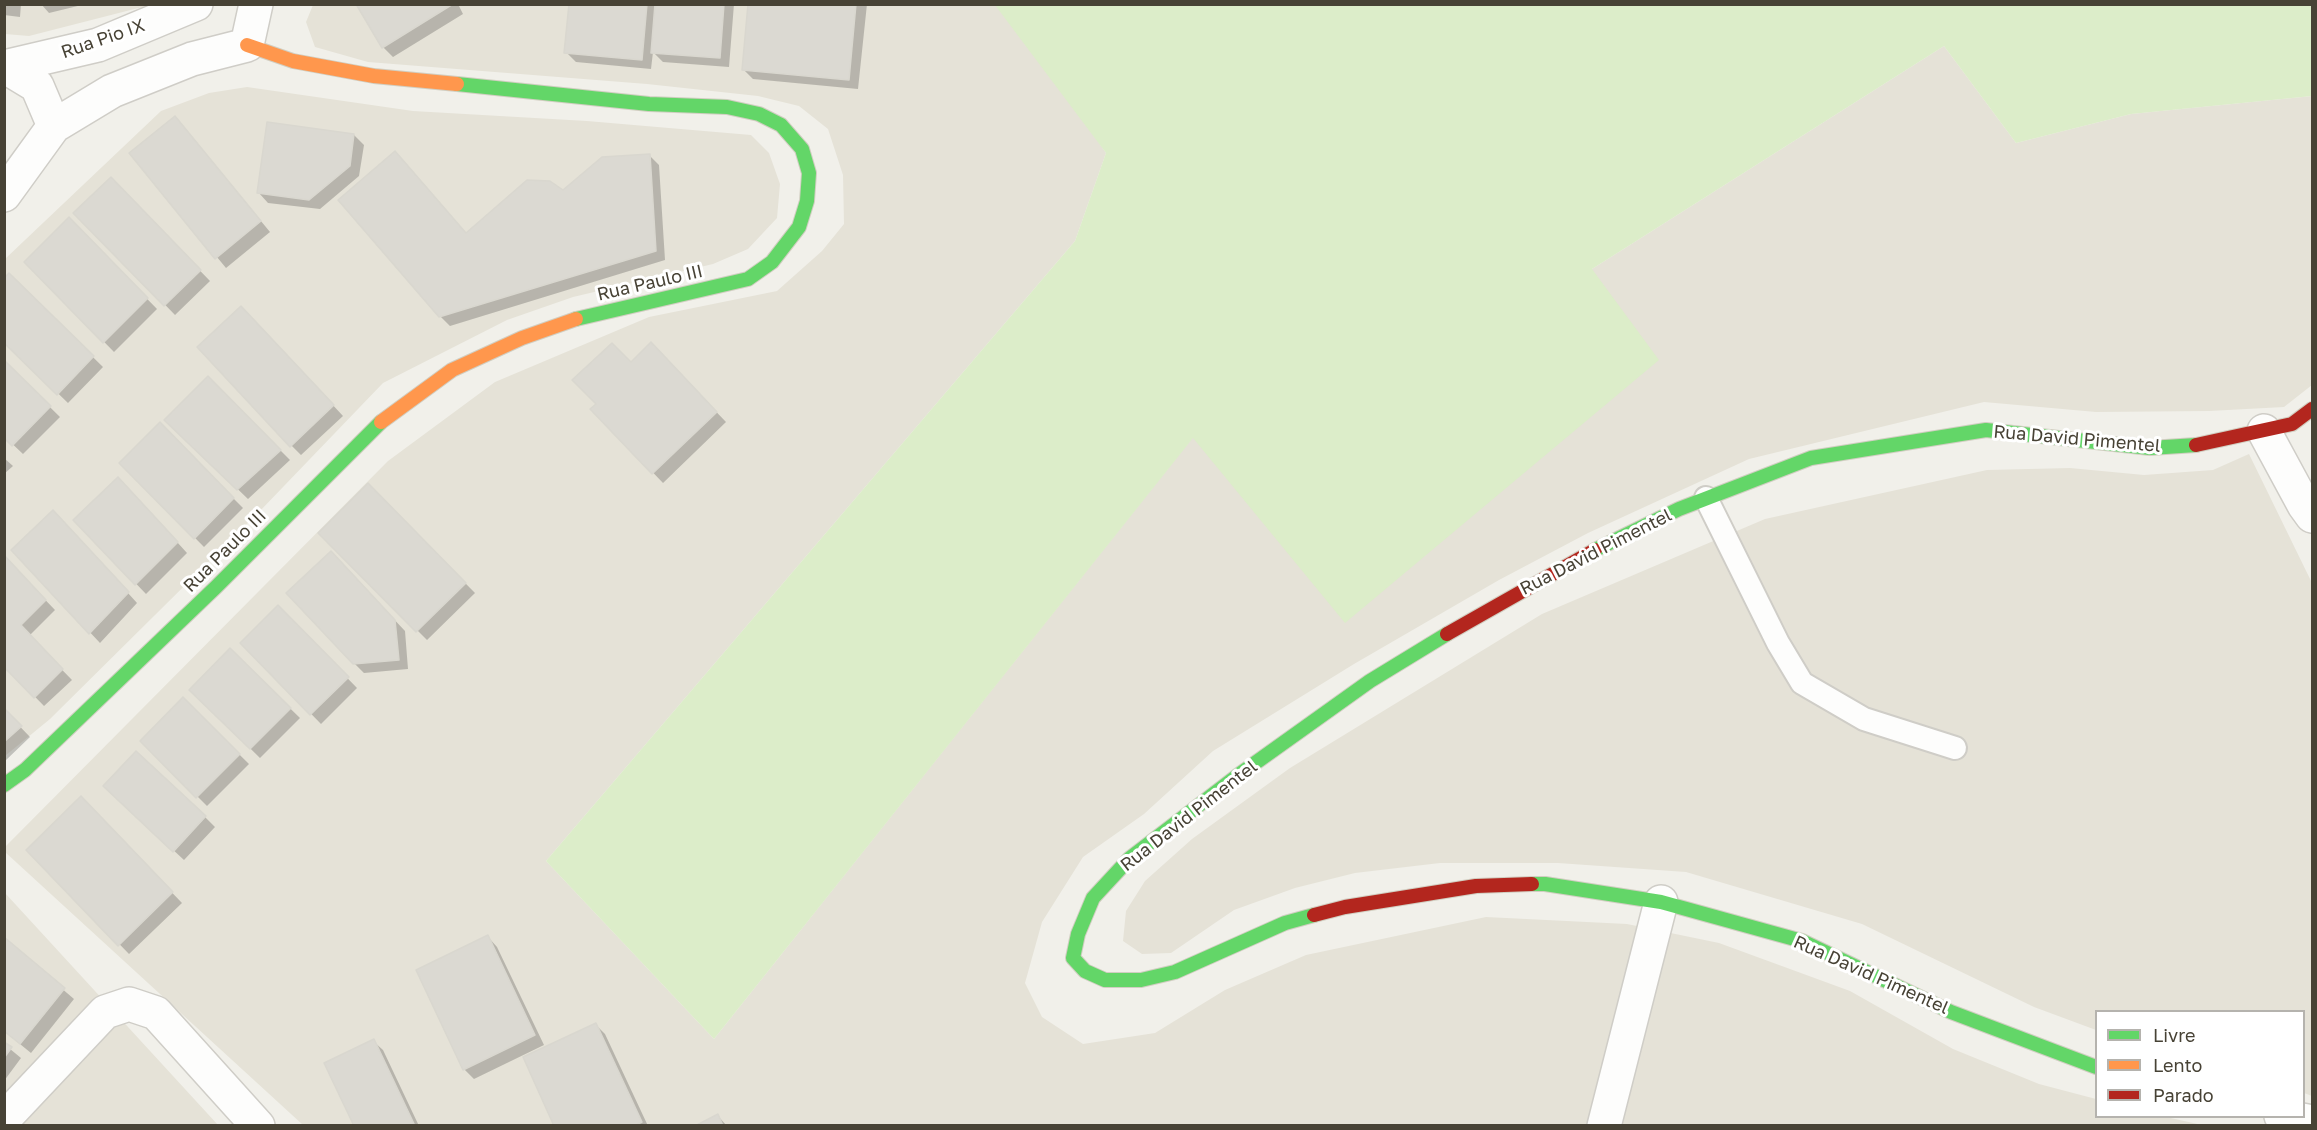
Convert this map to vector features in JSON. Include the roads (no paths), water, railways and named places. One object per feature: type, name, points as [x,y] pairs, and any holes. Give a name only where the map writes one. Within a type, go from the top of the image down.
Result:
[{"type":"street","name":"Rua Pio IX","points":[[6,67],[98,45],[196,4]]},
{"type":"street","points":[[4,195],[54,126],[112,91],[192,59],[247,45],[256,4]]},
{"type":"street","name":"Rua Paulo III","points":[[4,785],[25,770],[216,587],[380,422],[452,370],[522,338],[564,322],[748,279],[772,262],[799,227],[807,201],[809,173],[802,149],[781,125],[759,114],[727,107],[649,104],[374,76],[293,61],[247,45]]},
{"type":"street","name":"Rua Pio IX","points":[[6,67],[37,86],[54,126]]},
{"type":"street","name":"Rua David Pimentel","points":[[2095,1066],[1951,1012],[1802,941],[1661,902],[1545,884],[1476,886],[1356,905],[1285,923],[1175,972],[1141,980],[1105,980],[1085,971],[1073,958],[1077,934],[1094,898],[1130,858],[1237,776],[1370,681],[1479,614],[1563,566],[1706,498],[1811,459],[1986,430],[2150,448],[2196,445],[2292,424],[2313,409]]},
{"type":"street","points":[[2264,430],[2304,505],[2313,516]]},
{"type":"street","points":[[1604,1125],[1661,902]]},
{"type":"street","points":[[4,1119],[105,1012],[129,1004],[156,1013],[258,1125]]},
{"type":"street","points":[[2292,1118],[2313,1122]]},
{"type":"lane","points":[[1706,498],[1778,643],[1802,683],[1864,719],[1955,748]]}]
